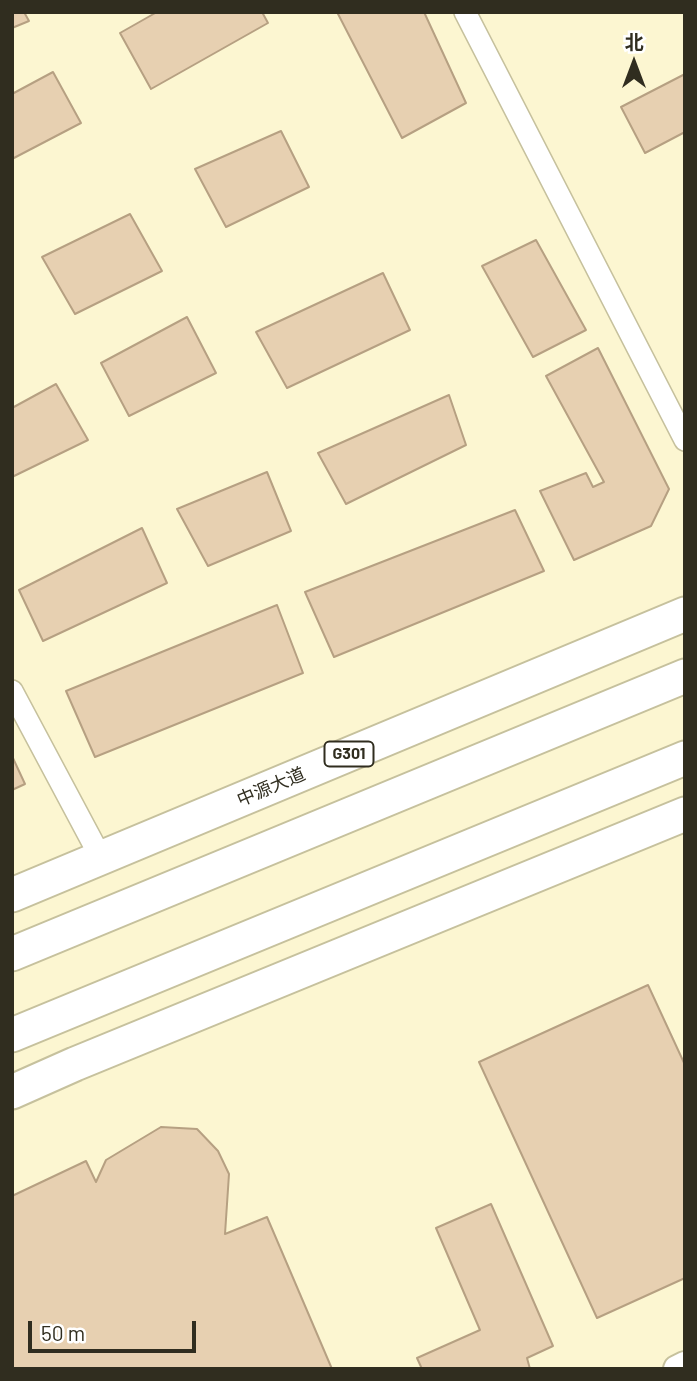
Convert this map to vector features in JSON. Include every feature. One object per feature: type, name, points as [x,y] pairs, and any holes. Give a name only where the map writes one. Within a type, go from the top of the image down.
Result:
[{"type":"highway","name":"中源大道","points":[[12,895],[685,614]]},
{"type":"highway","points":[[12,954],[685,676]]},
{"type":"highway","points":[[12,1035],[685,758]]},
{"type":"highway","points":[[12,1091],[685,814]]},
{"type":"street","points":[[465,12],[685,440]]},
{"type":"street","points":[[12,691],[101,858]]},
{"type":"street","points":[[677,1369],[685,1365]]},
{"type":"building","points":[[12,12],[24,12],[29,21],[12,28]]},
{"type":"building","points":[[157,12],[262,12],[268,23],[151,89],[120,33]]},
{"type":"building","points":[[337,12],[424,12],[466,103],[402,138]]},
{"type":"building","points":[[53,72],[81,123],[12,159],[12,94]]},
{"type":"building","points":[[685,74],[685,132],[645,153],[621,107]]},
{"type":"building","points":[[281,131],[309,187],[226,227],[195,169]]},
{"type":"building","points":[[130,214],[162,271],[75,314],[42,257]]},
{"type":"building","points":[[536,240],[586,330],[533,357],[482,266]]},
{"type":"building","points":[[383,273],[410,330],[287,388],[256,332]]},
{"type":"building","points":[[187,317],[216,373],[129,416],[101,363]]},
{"type":"building","points":[[598,348],[669,489],[651,526],[574,560],[540,491],[586,473],[593,487],[604,482],[546,376]]},
{"type":"building","points":[[56,384],[88,440],[12,477],[12,408]]},
{"type":"building","points":[[449,395],[466,445],[346,504],[318,453]]},
{"type":"building","points":[[267,472],[291,531],[208,566],[177,509]]},
{"type":"building","points":[[515,510],[544,571],[334,657],[305,592]]},
{"type":"building","points":[[142,528],[167,583],[43,641],[19,590]]},
{"type":"building","points":[[277,605],[303,673],[95,757],[66,691]]},
{"type":"building","points":[[12,756],[25,784],[12,790]]},
{"type":"building","points":[[648,985],[685,1065],[685,1278],[597,1318],[479,1062]]},
{"type":"building","points":[[161,1127],[197,1129],[218,1151],[229,1174],[225,1234],[267,1217],[332,1369],[12,1369],[12,1196],[86,1161],[96,1182],[106,1160]]},
{"type":"building","points":[[491,1204],[553,1346],[527,1358],[530,1369],[422,1369],[417,1358],[480,1330],[436,1228]]}]
